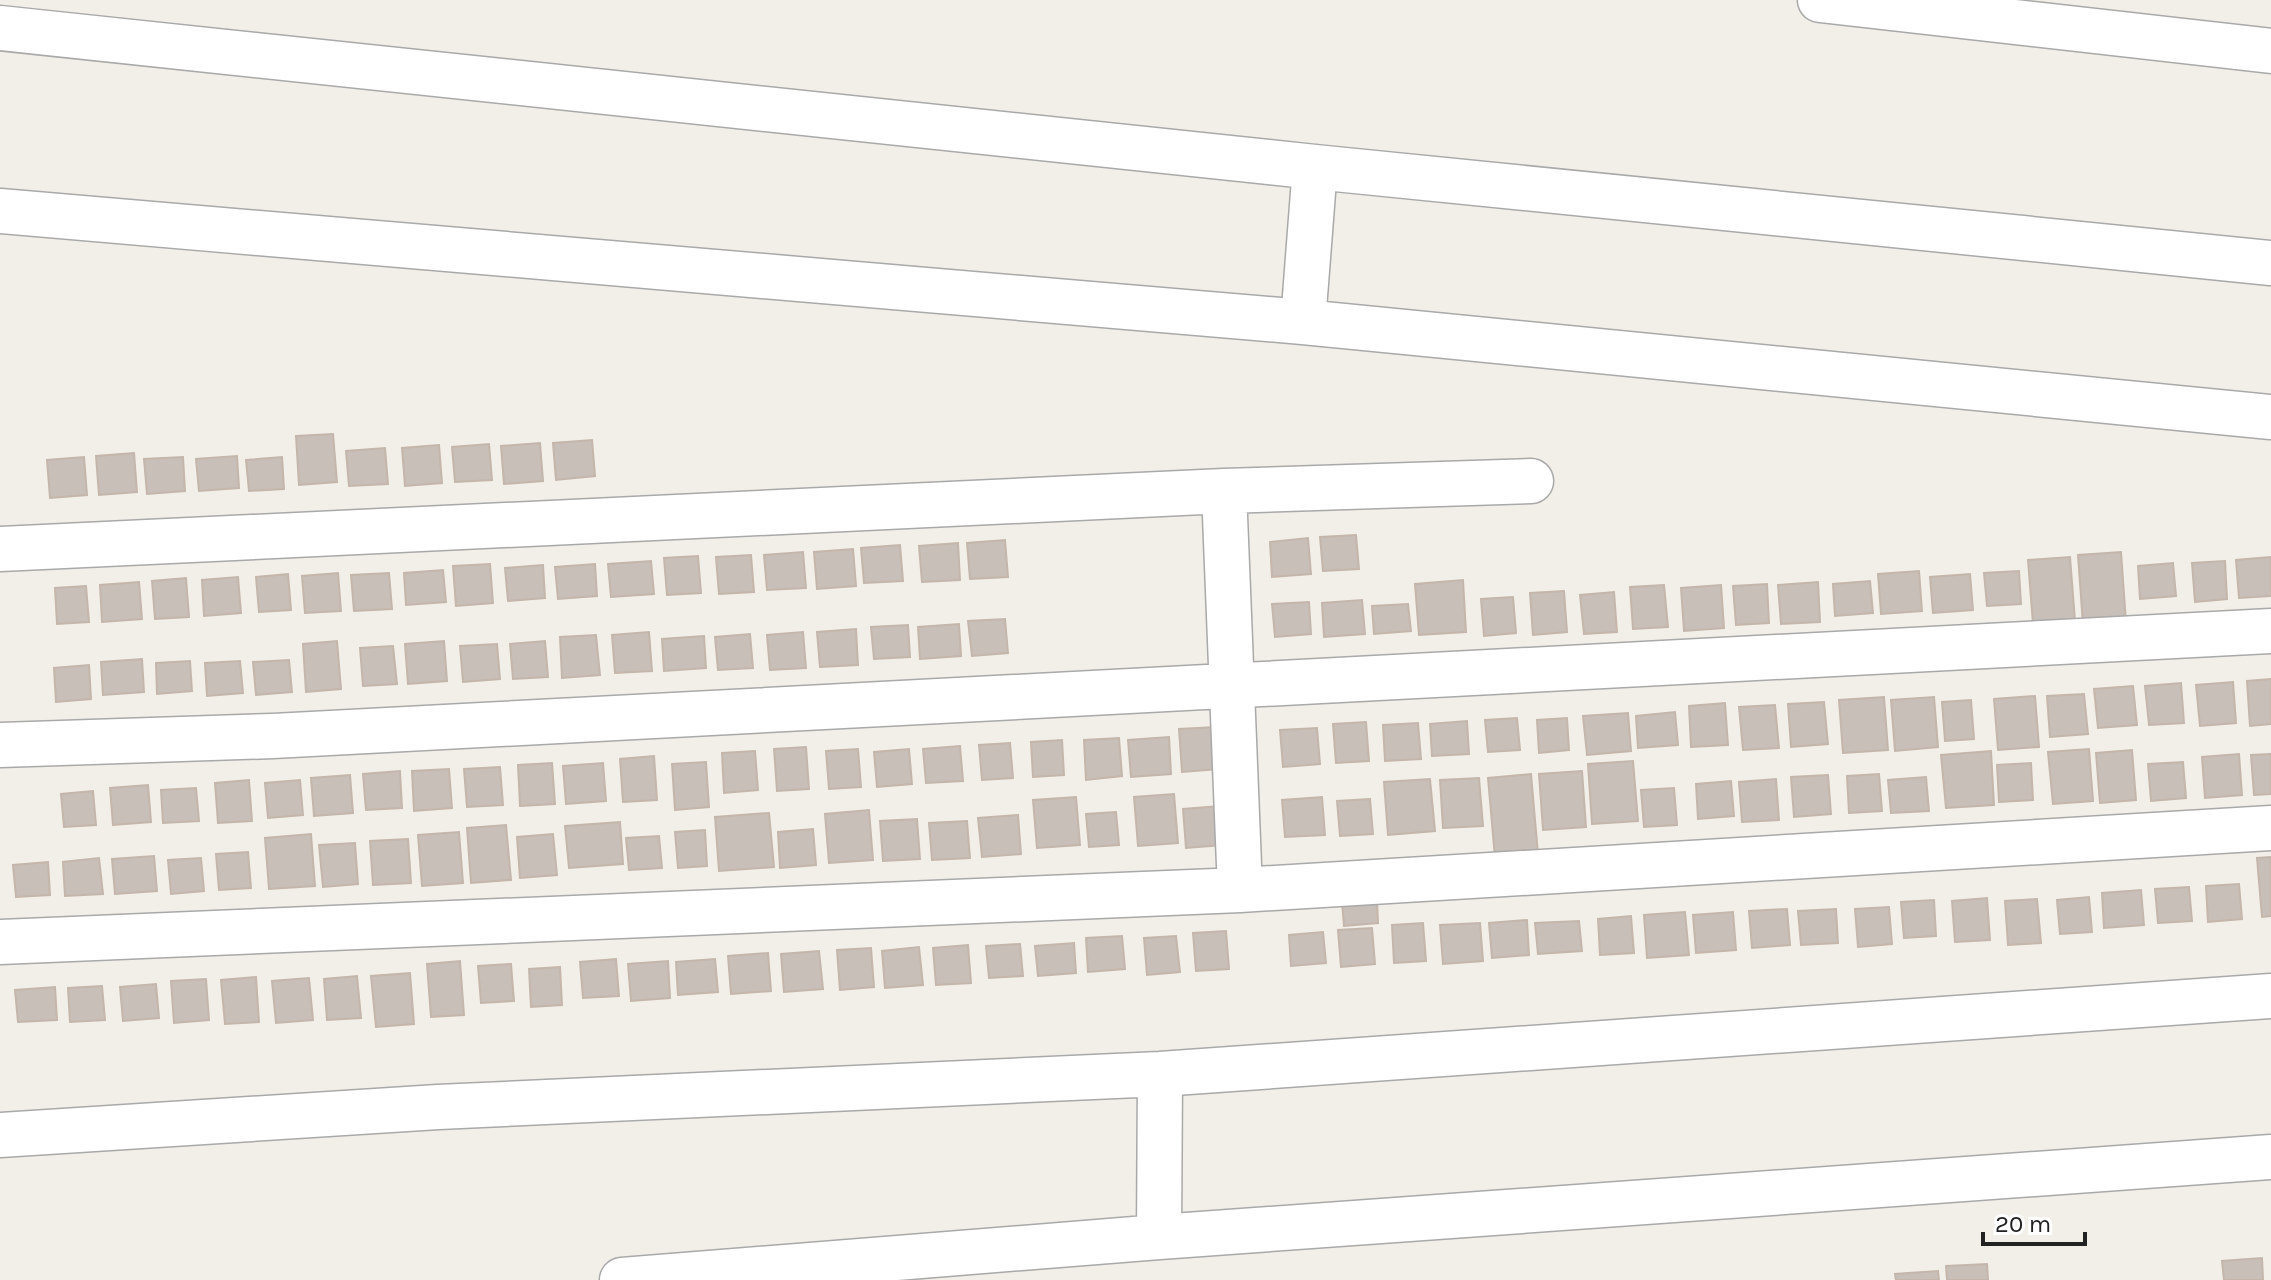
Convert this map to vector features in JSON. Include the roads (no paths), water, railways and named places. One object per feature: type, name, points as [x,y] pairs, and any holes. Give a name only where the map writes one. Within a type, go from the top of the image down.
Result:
[{"type":"street","points":[[1820,0],[2271,51]]},
{"type":"street","points":[[0,28],[1315,167],[2271,263]]},
{"type":"street","points":[[1303,322],[1315,167]]},
{"type":"street","points":[[0,211],[1303,322],[2271,417]]},
{"type":"street","points":[[0,549],[1224,491],[1531,481]]},
{"type":"street","points":[[1224,491],[1240,890]]},
{"type":"street","points":[[0,745],[273,736],[2271,631]]},
{"type":"street","points":[[0,942],[1240,890],[2271,828]]},
{"type":"street","points":[[0,1135],[438,1107],[1160,1074],[2271,996]]},
{"type":"street","points":[[1159,1237],[1160,1074]]},
{"type":"street","points":[[622,1280],[1159,1237],[2271,1157]]}]
